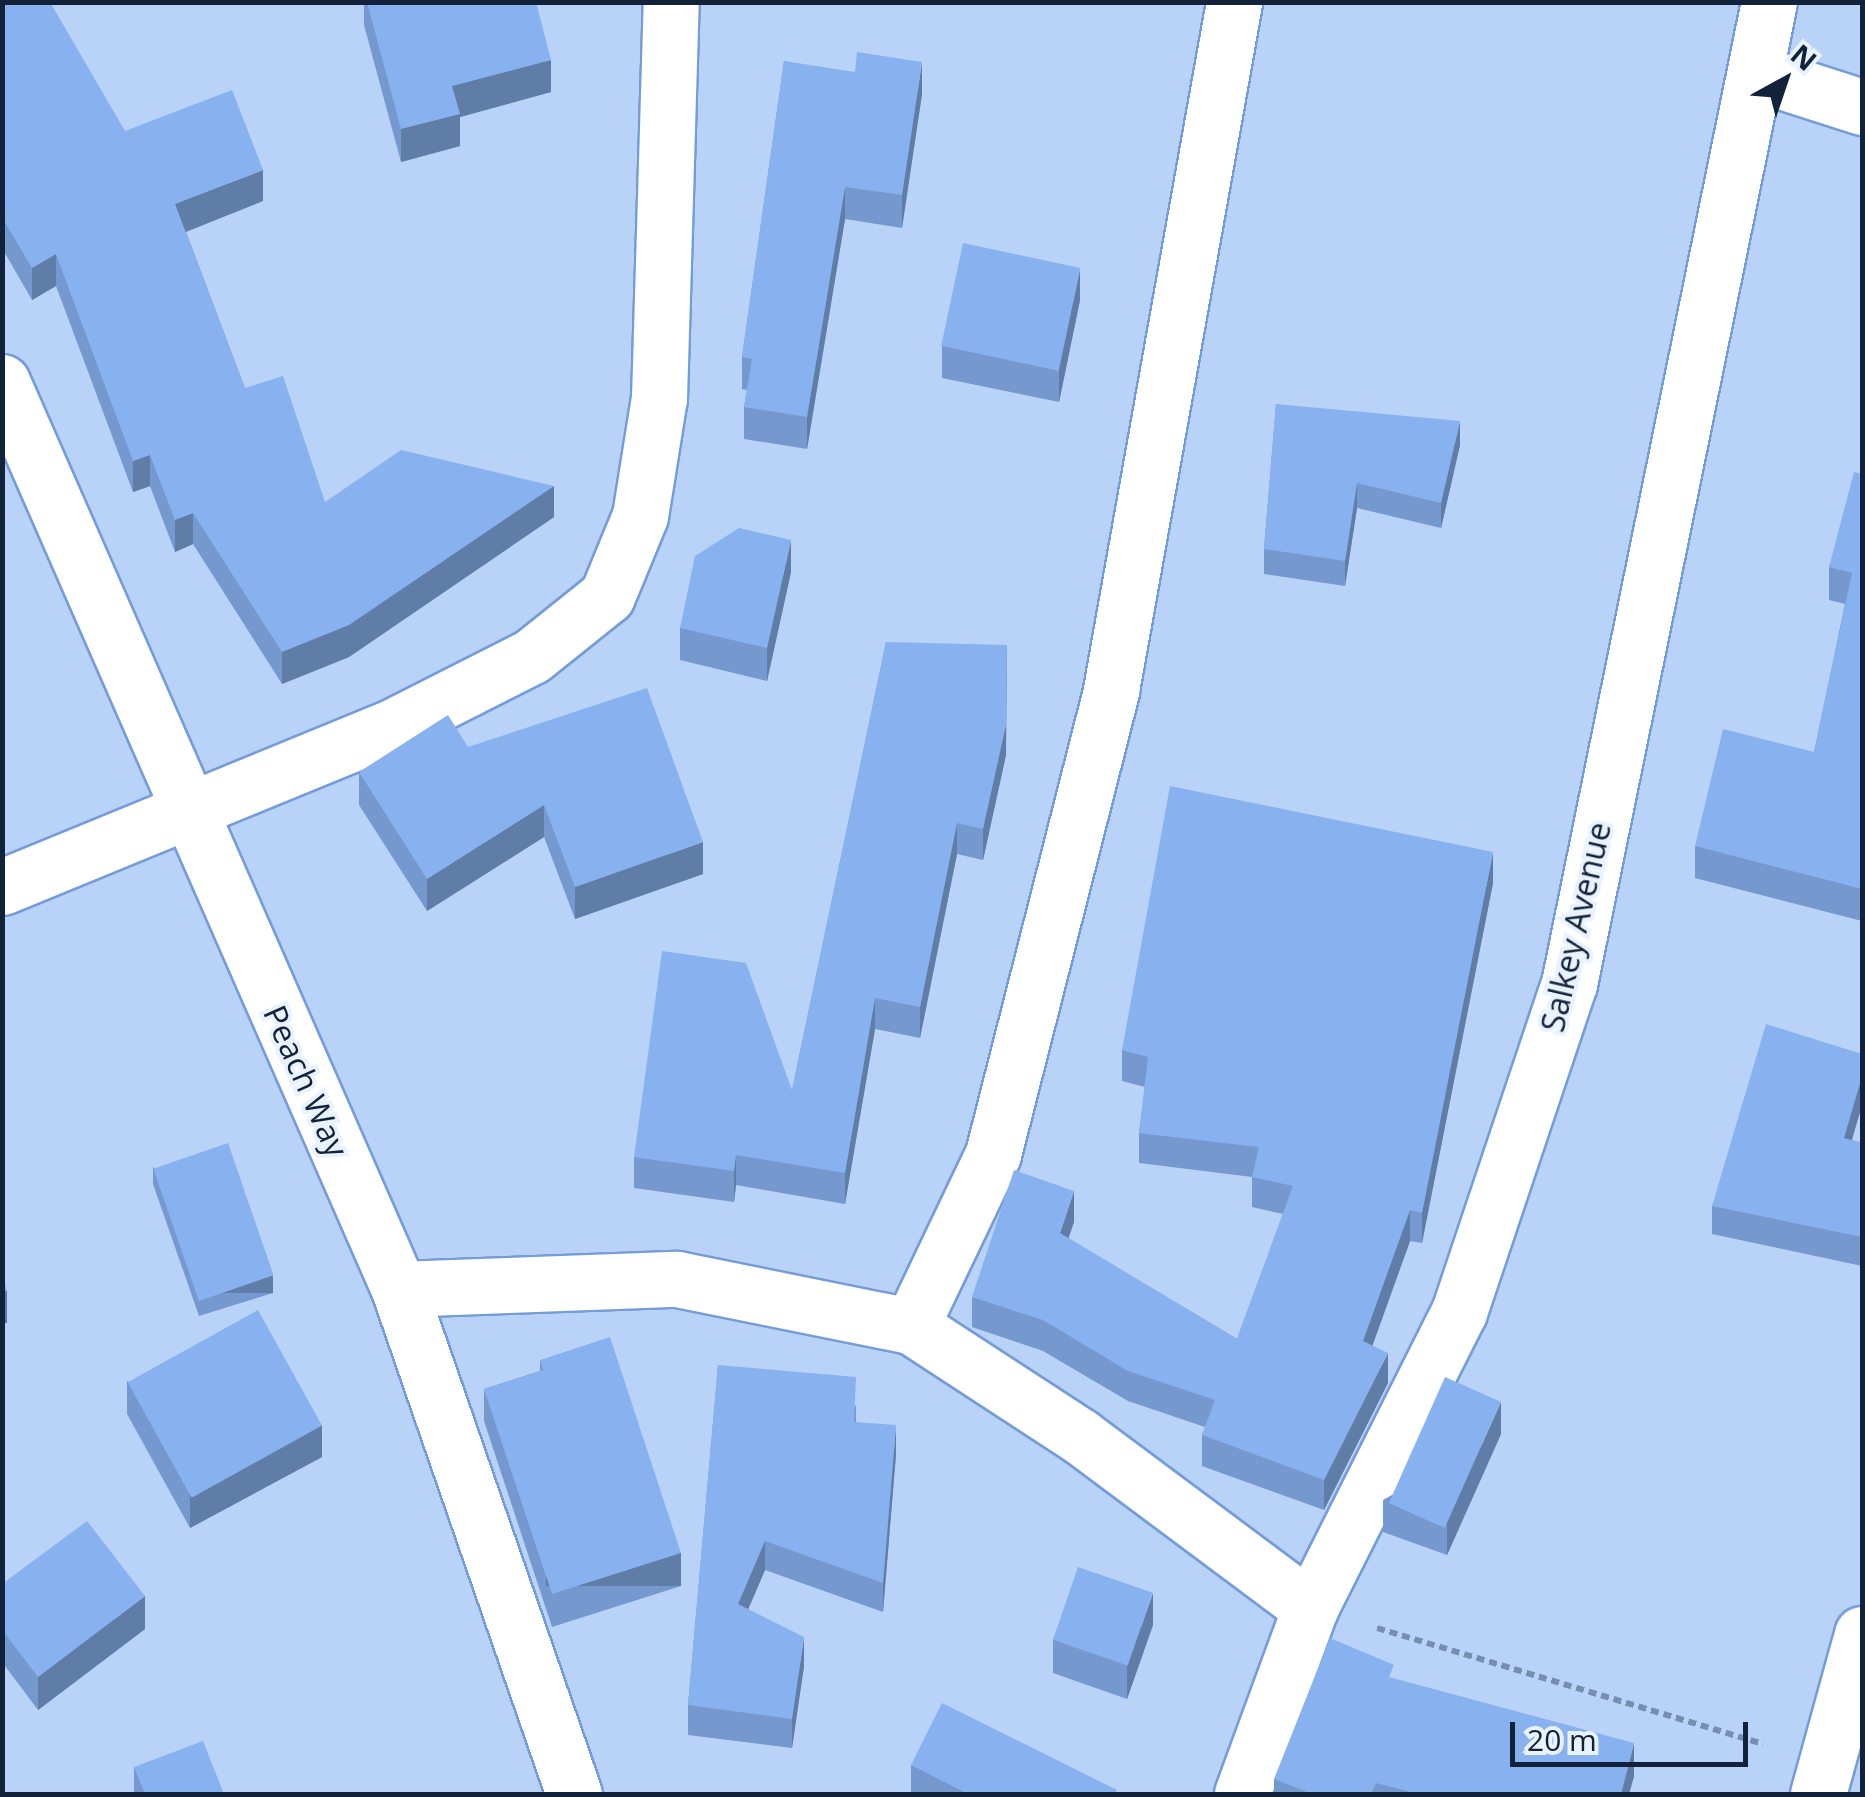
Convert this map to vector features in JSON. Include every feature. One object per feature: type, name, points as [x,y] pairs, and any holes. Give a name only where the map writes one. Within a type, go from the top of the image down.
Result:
[{"type":"street","points":[[911,1326],[993,1154],[1110,690],[1234,2]]},
{"type":"street","name":"Salkey Avenue","points":[[1242,1794],[1310,1608],[1459,1312],[1569,984],[1769,2]]},
{"type":"street","points":[[2,887],[189,816],[532,656],[607,596],[640,516],[659,398],[665,4]]},
{"type":"street","points":[[1756,73],[1862,107]]},
{"type":"street","name":"Peach Way","points":[[2,382],[398,1289],[574,1794]]},
{"type":"street","points":[[398,1289],[677,1279],[911,1326],[1081,1436],[1310,1608]]},
{"type":"street","points":[[1822,1779],[1862,1634]]},
{"type":"path","points":[[1310,1608],[1822,1779]]},
{"type":"building","points":[[2,2],[50,2],[125,131],[232,90],[263,170],[175,204],[245,388],[283,376],[325,502],[401,450],[554,486],[349,625],[282,652],[193,513],[175,520],[150,455],[133,461],[56,254],[32,268],[2,217]]},
{"type":"building","points":[[367,2],[536,2],[551,60],[452,86],[460,114],[401,129]]},
{"type":"building","points":[[857,52],[922,62],[902,195],[845,187],[807,417],[744,407],[752,359],[742,357],[784,61],[855,72]]},
{"type":"building","points":[[963,243],[1080,268],[1059,371],[941,346]]},
{"type":"building","points":[[1276,404],[1460,421],[1441,503],[1357,483],[1345,561],[1264,549]]},
{"type":"building","points":[[1854,472],[1862,474],[1862,889],[1695,846],[1723,729],[1814,752],[1852,573],[1829,567]]},
{"type":"building","points":[[739,528],[791,540],[767,648],[680,628],[695,556]]},
{"type":"building","points":[[886,642],[1007,645],[1006,725],[983,829],[957,823],[920,1007],[875,998],[845,1173],[736,1155],[734,1171],[634,1157],[662,951],[746,963],[792,1090]]},
{"type":"building","points":[[647,688],[703,842],[575,887],[544,805],[427,879],[359,772],[448,715],[468,747]]},
{"type":"building","points":[[1170,786],[1493,852],[1422,1213],[1410,1210],[1363,1341],[1388,1353],[1324,1480],[1202,1435],[1215,1400],[1128,1371],[1043,1320],[972,1297],[1014,1170],[1074,1191],[1060,1233],[1237,1339],[1293,1186],[1252,1177],[1259,1147],[1139,1133],[1148,1057],[1122,1050]]},
{"type":"building","points":[[1766,1024],[1862,1054],[1862,1076],[1844,1138],[1862,1143],[1862,1237],[1712,1206]]},
{"type":"building","points":[[228,1143],[274,1275],[199,1301],[153,1169]]},
{"type":"building","points":[[258,1310],[322,1425],[192,1498],[128,1382]]},
{"type":"building","points":[[610,1337],[681,1553],[552,1594],[484,1389],[543,1370],[540,1360]]},
{"type":"building","points":[[718,1365],[856,1377],[854,1422],[896,1425],[883,1583],[765,1541],[738,1604],[804,1637],[792,1719],[688,1705]]},
{"type":"building","points":[[1445,1377],[1501,1402],[1445,1528],[1389,1503]]},
{"type":"building","points":[[87,1521],[145,1596],[38,1677],[2,1630],[2,1584]]},
{"type":"building","points":[[1078,1567],[1153,1593],[1128,1666],[1053,1640]]},
{"type":"building","points":[[1330,1638],[1394,1665],[1389,1677],[1634,1743],[1621,1794],[1418,1794],[1376,1783],[1371,1794],[1312,1794],[1274,1779]]},
{"type":"building","points":[[942,1703],[1117,1790],[1115,1794],[968,1794],[911,1765]]},
{"type":"building","points":[[203,1741],[224,1794],[145,1794],[134,1767]]}]
